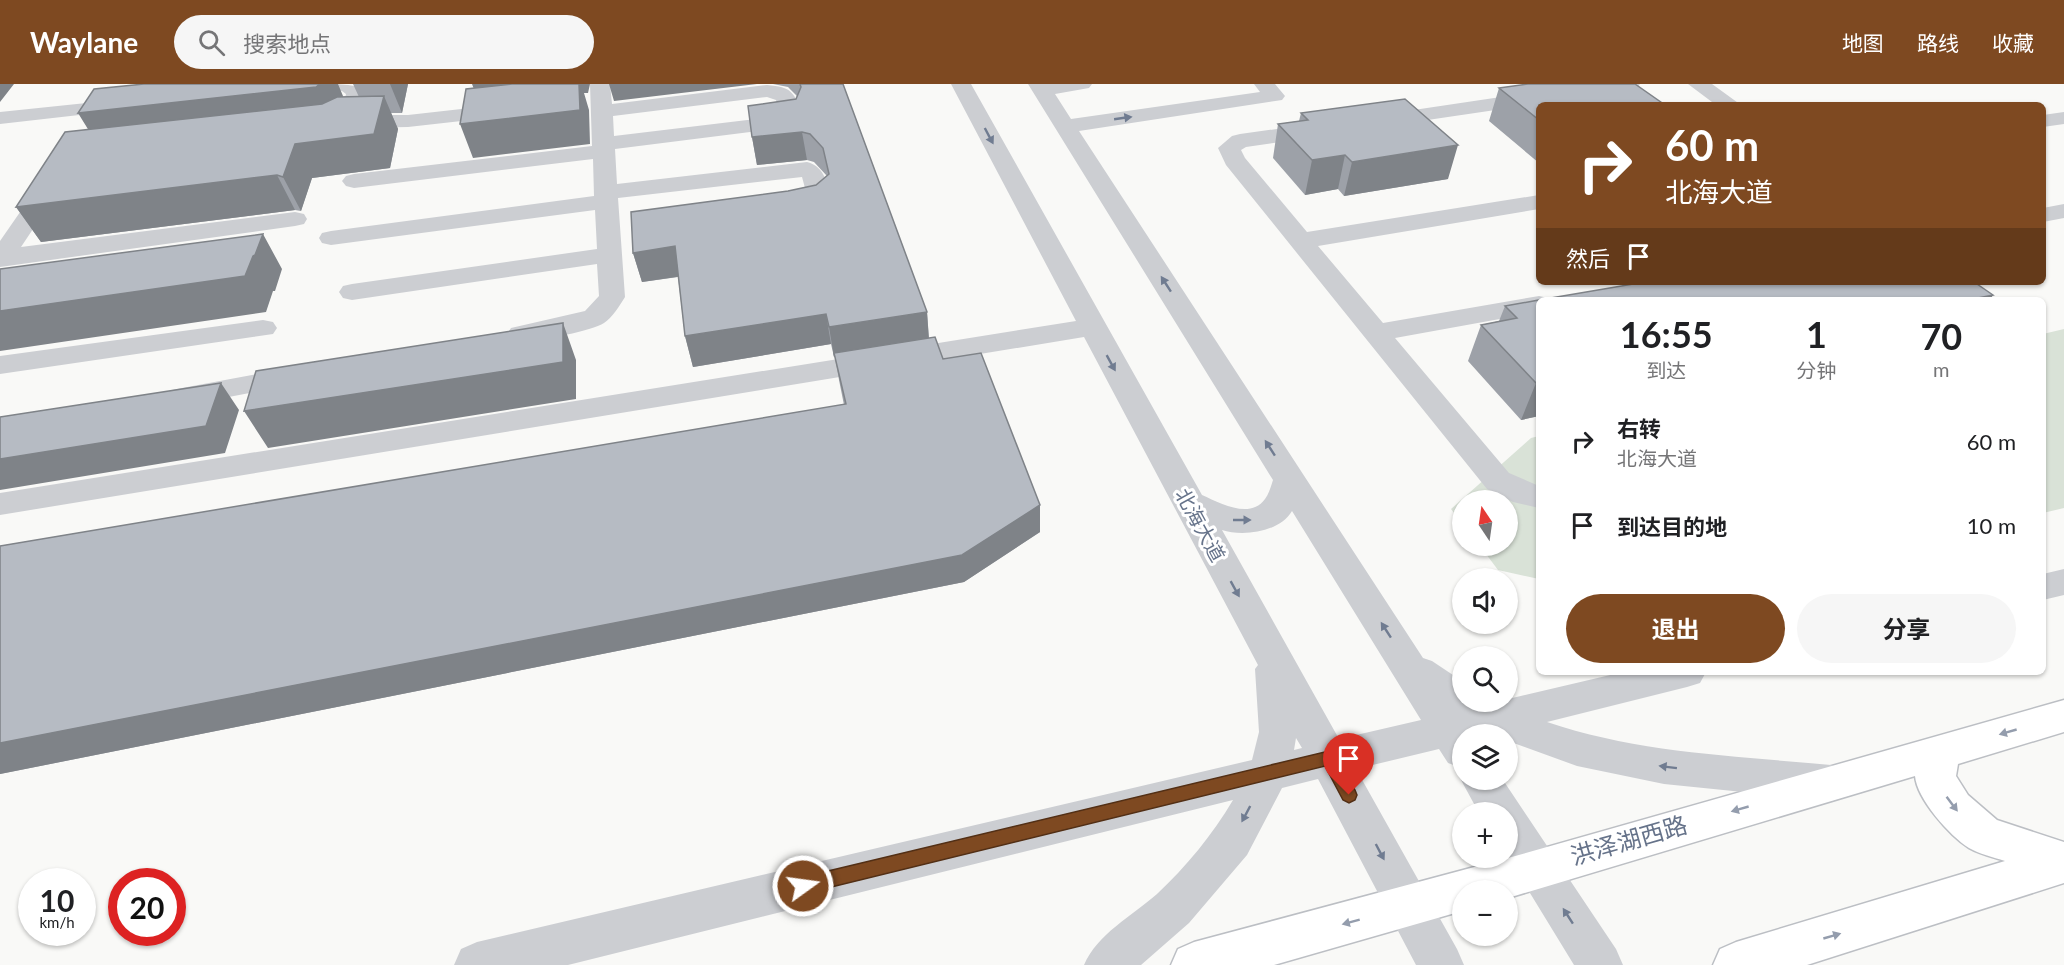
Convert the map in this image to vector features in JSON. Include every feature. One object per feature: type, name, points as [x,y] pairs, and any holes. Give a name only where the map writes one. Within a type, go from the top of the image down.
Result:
[{"type":"main road","name":"洪泽湖西路","points":[[1194,965],[1409,906],[2064,716]]},
{"type":"main road","points":[[1940,752],[1935,778],[1953,808],[1984,835],[2064,862]]},
{"type":"main road","points":[[1736,965],[1778,958],[2064,862]]},
{"type":"street","points":[[71,135],[100,84]]},
{"type":"street","points":[[334,84],[347,85],[357,92],[355,112],[349,122]]},
{"type":"street","name":"北海大道","points":[[961,84],[1441,965]]},
{"type":"street","points":[[1082,84],[1040,87],[1409,665],[1466,720],[1577,749],[1664,767],[1831,783]]},
{"type":"street","points":[[1536,496],[1524,494],[1498,482],[1234,160],[1229,148],[1240,141],[1630,84]]},
{"type":"street","points":[[1701,84],[1726,102]]},
{"type":"street","points":[[1065,126],[1269,90],[1308,131]]},
{"type":"street","points":[[354,181],[604,148],[790,121],[792,115],[785,96],[767,91],[595,99],[604,148],[607,197],[617,241],[612,297],[595,317],[560,327],[502,338]]},
{"type":"street","points":[[0,118],[145,103]]},
{"type":"street","points":[[314,130],[337,128],[349,122],[408,121],[522,109]]},
{"type":"street","points":[[2046,121],[2064,118]]},
{"type":"street","points":[[1,258],[54,180],[60,160]]},
{"type":"street","points":[[331,238],[807,169],[813,175],[820,201],[812,207],[770,214]]},
{"type":"street","points":[[1300,241],[1536,202]]},
{"type":"street","points":[[2046,214],[2064,211]]},
{"type":"street","points":[[1,258],[296,219]]},
{"type":"street","points":[[352,292],[617,241]]},
{"type":"street","points":[[1376,333],[1536,305]]},
{"type":"street","points":[[0,504],[1092,327]]},
{"type":"street","points":[[0,365],[263,328]]},
{"type":"street","points":[[152,402],[315,372]]},
{"type":"street","points":[[1188,502],[1227,520],[1258,520],[1278,507],[1290,478]]},
{"type":"street","points":[[2046,586],[2064,582]]},
{"type":"street","points":[[1107,965],[1173,908],[1232,841],[1269,772],[1278,732],[1273,658]]},
{"type":"street","points":[[477,965],[1329,758],[1466,720],[1673,675]]},
{"type":"street","points":[[1518,837],[1600,965]]},
{"type":"shaded area","points":[[2064,329],[2064,508],[2046,512],[2046,333]]},
{"type":"shaded area","points":[[1536,437],[1536,578],[1518,574],[1518,568],[1496,568],[1488,556],[1518,556],[1518,490],[1472,490],[1531,438]]},
{"type":"building","points":[[144,84],[320,84],[316,87],[78,113],[94,89]]},
{"type":"building","points":[[512,84],[579,84],[580,110],[460,124],[466,89]]},
{"type":"building","points":[[800,84],[843,84],[927,312],[829,327],[826,314],[685,336],[675,246],[633,253],[631,212],[788,191],[816,185],[829,174],[823,148],[810,134],[802,132],[752,137],[748,106],[796,99]]},
{"type":"building","points":[[1528,84],[1635,84],[1661,102],[1536,102],[1536,118],[1499,88]]},
{"type":"building","points":[[384,96],[374,134],[295,144],[283,177],[277,175],[16,207],[65,132],[322,104],[337,97]]},
{"type":"building","points":[[1405,99],[1458,145],[1352,162],[1345,155],[1312,160],[1278,124],[1308,120],[1301,113]]},
{"type":"building","points":[[263,234],[245,276],[0,311],[0,269]]},
{"type":"building","points":[[1627,285],[1978,285],[1993,295],[1983,297],[1557,297]]},
{"type":"building","points":[[1536,301],[1536,383],[1481,325],[1517,318],[1505,306]]},
{"type":"building","points":[[563,323],[563,362],[244,411],[256,371]]},
{"type":"building","points":[[935,337],[943,359],[981,353],[1040,505],[962,555],[0,743],[0,546],[846,404],[834,353]]},
{"type":"building","points":[[221,383],[206,426],[0,459],[0,417]]},
{"type":"route","points":[[803,886],[1329,758],[1349,795]]}]
